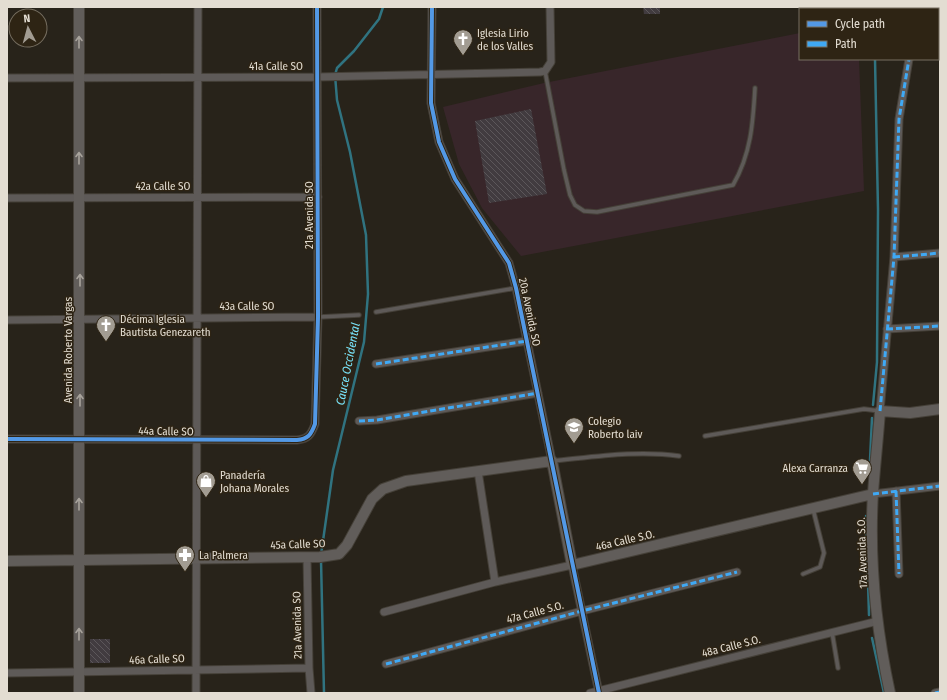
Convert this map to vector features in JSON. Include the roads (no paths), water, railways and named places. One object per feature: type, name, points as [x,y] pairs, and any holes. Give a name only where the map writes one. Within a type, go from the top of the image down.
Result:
[{"type":"street","name":"Avenida Roberto Vargas","points":[[79,7],[79,693]]},
{"type":"street","points":[[196,693],[198,7]]},
{"type":"street","name":"21a Avenida SO","points":[[315,424],[318,317],[317,7]]},
{"type":"street","name":"20a Avenida SO","points":[[432,7],[431,103],[439,142],[455,179],[509,263],[516,288],[538,393],[572,565]]},
{"type":"street","points":[[545,71],[551,62],[550,7]]},
{"type":"street","points":[[909,60],[899,119],[894,257],[880,411],[910,412],[940,409]]},
{"type":"street","name":"41a Calle SO","points":[[7,78],[197,76],[318,77],[545,71]]},
{"type":"street","name":"42a Calle SO","points":[[7,198],[197,196],[318,197]]},
{"type":"street","points":[[894,257],[940,253]]},
{"type":"street","name":"43a Calle SO","points":[[7,320],[318,317]]},
{"type":"street","points":[[887,329],[940,326]]},
{"type":"street","points":[[376,364],[526,341]]},
{"type":"street","points":[[359,421],[377,420],[538,393]]},
{"type":"street","name":"17a Avenida S.O.","points":[[880,411],[873,494],[874,587],[880,647],[890,693]]},
{"type":"street","name":"44a Calle SO","points":[[7,439],[306,439],[312,433],[315,424]]},
{"type":"street","name":"45a Calle SO","points":[[7,561],[320,557],[339,554],[347,545],[372,499],[383,489],[406,482],[478,470],[552,461]]},
{"type":"street","points":[[478,470],[495,582]]},
{"type":"street","points":[[873,494],[940,486]]},
{"type":"street","points":[[896,491],[899,574]]},
{"type":"street","name":"46a Calle S.O.","points":[[384,612],[495,582],[873,494]]},
{"type":"street","name":"21a Avenida SO","points":[[307,557],[309,668],[311,693]]},
{"type":"street","points":[[572,565],[599,692]]},
{"type":"street","name":"47a Calle S.O.","points":[[386,664],[582,611],[737,572]]},
{"type":"street","name":"48a Calle S.O.","points":[[590,693],[599,692],[878,621]]},
{"type":"street","name":"46a Calle SO","points":[[7,673],[309,668]]},
{"type":"street","points":[[935,693],[940,692]]},
{"type":"lane","points":[[545,71],[570,195],[575,205],[584,211],[597,212],[733,185],[749,147],[753,126],[755,88]]},
{"type":"lane","points":[[376,312],[516,288]]},
{"type":"lane","points":[[318,317],[359,314]]},
{"type":"lane","points":[[705,436],[864,409],[880,411]]},
{"type":"lane","points":[[552,461],[640,453],[659,453],[678,456]]},
{"type":"lane","points":[[803,574],[820,567],[824,559],[824,553],[812,508]]},
{"type":"lane","points":[[832,632],[838,668]]},
{"type":"waterway","name":"Cauce Occidental","points":[[321,555],[333,470],[364,342],[368,294],[366,235],[350,152],[337,100],[335,75],[337,68],[354,51],[379,19],[383,7]]},
{"type":"waterway","points":[[873,405],[877,362],[878,210],[875,60]]},
{"type":"waterway","points":[[870,460],[872,418]]},
{"type":"waterway","points":[[866,516],[869,615]]},
{"type":"waterway","name":"Cauce Occidental","points":[[321,560],[324,693]]},
{"type":"waterway","points":[[872,638],[884,693]]},
{"type":"place","name":"Iglesia Lirio de los Valles","points":[[463,56]]},
{"type":"place","name":"Décima Iglesia Bautista Genezareth","points":[[106,342]]},
{"type":"place","name":"Colegio Roberto laiv","points":[[574,444]]},
{"type":"place","name":"Alexa Carranza","points":[[862,485]]},
{"type":"place","name":"Panadería Johana Morales","points":[[206,498]]},
{"type":"place","name":"La Palmera","points":[[185,572]]}]
